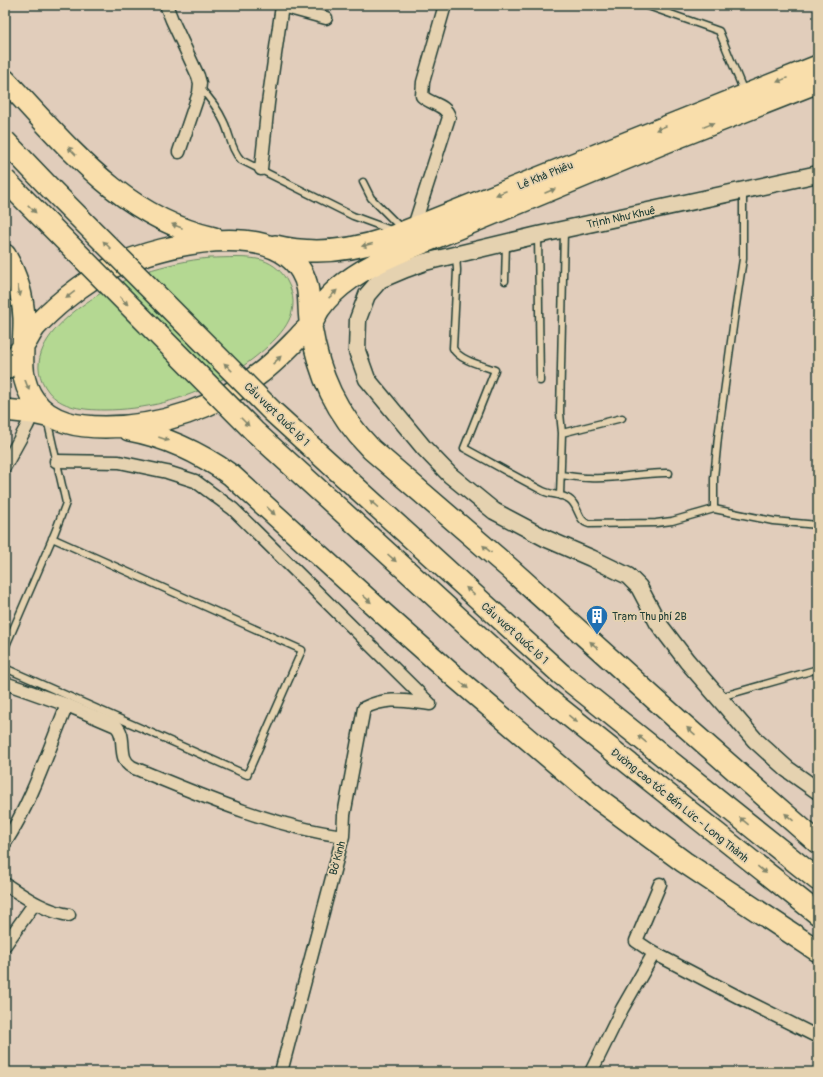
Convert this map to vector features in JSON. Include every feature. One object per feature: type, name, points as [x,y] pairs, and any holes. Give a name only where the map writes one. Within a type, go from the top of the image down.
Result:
[{"type":"highway","name":"Lê Khả Phiêu","points":[[113,427],[147,423],[175,417],[217,401],[244,386],[259,375],[310,326],[319,308],[331,295],[370,266],[384,259],[412,240],[745,95],[818,66]]},
{"type":"highway","points":[[5,80],[87,166],[118,193],[135,205],[172,224],[190,231],[228,241]]},
{"type":"highway","name":"Lê Khả Phiêu","points":[[265,244],[295,249],[326,251],[412,240],[448,233],[666,142],[818,82]]},
{"type":"highway","name":"Cầu vượt Quốc lộ 1","points":[[5,141],[272,411],[561,674],[818,880]]},
{"type":"highway","name":"Đường cao tốc Bến Lức - Long Thành","points":[[5,180],[254,431],[543,695],[818,914]]},
{"type":"highway","points":[[5,369],[23,347],[35,328],[65,298],[82,286],[118,265],[149,253],[203,242],[228,241],[265,244],[283,252],[301,271],[308,288],[310,326],[318,360],[327,387],[341,414],[360,438],[508,567],[818,843]]},
{"type":"highway","points":[[5,255],[15,276],[22,304],[24,325],[23,374],[30,393],[46,416]]},
{"type":"highway","points":[[5,410],[46,416],[69,423],[92,427],[113,427],[148,434],[182,446],[216,464],[231,475],[402,630],[597,798],[684,862],[818,951]]},
{"type":"street","points":[[166,5],[198,76],[200,88],[179,152]]},
{"type":"street","points":[[412,240],[449,117],[448,112],[422,96],[423,82],[446,5]]},
{"type":"street","points":[[260,169],[282,6],[326,18]]},
{"type":"street","name":"Trịnh Như Khuê","points":[[818,174],[564,229],[456,255],[412,240],[367,295],[358,319],[356,351],[367,379],[430,454],[450,475],[494,511],[547,539],[628,576],[639,587],[658,623],[682,655],[755,740],[787,769],[818,791]]},
{"type":"street","points":[[448,233],[456,255]]},
{"type":"street","points":[[5,466],[27,426],[46,416]]},
{"type":"street","name":"Bờ Kinh","points":[[56,461],[119,462],[167,472],[195,481],[233,508],[430,704],[391,700],[373,704],[364,708],[344,816],[343,836],[281,1072]]},
{"type":"street","points":[[5,683],[67,705],[116,726],[121,732],[126,763],[132,767],[256,815],[315,832],[343,836]]},
{"type":"street","points":[[5,844],[17,824],[67,705]]},
{"type":"street","points":[[5,884],[34,904],[58,913],[69,915]]},
{"type":"street","points":[[660,884],[636,941],[654,953],[818,1037]]},
{"type":"street","points":[[5,945],[34,904]]},
{"type":"street","points":[[591,1072],[622,1009],[654,953]]},
{"type":"lane","points":[[645,5],[719,31],[745,95]]},
{"type":"lane","points":[[200,88],[218,111],[237,156],[247,164],[260,169],[353,216],[412,240]]},
{"type":"lane","points":[[363,182],[366,190],[376,204],[412,240]]},
{"type":"lane","points":[[714,509],[714,478],[718,437],[735,312],[744,259],[743,191]]},
{"type":"lane","points":[[560,496],[562,434],[560,413],[564,229]]},
{"type":"lane","points":[[538,235],[540,381]]},
{"type":"lane","points":[[505,282],[506,243]]},
{"type":"lane","points":[[456,255],[457,270],[453,348],[460,357],[495,370],[464,448],[545,492],[572,501],[581,518],[585,523],[589,524],[656,523],[672,521],[714,509],[773,521],[818,525]]},
{"type":"lane","points":[[5,648],[66,503],[46,416]]},
{"type":"lane","points":[[562,434],[622,418]]},
{"type":"lane","points":[[561,475],[589,479],[639,475],[652,472],[669,473]]},
{"type":"lane","points":[[5,668],[247,775],[302,650],[52,538]]},
{"type":"lane","points":[[719,698],[818,669]]},
{"type":"green space","points":[[210,258],[243,258],[262,260],[278,269],[284,275],[288,283],[292,292],[293,301],[289,320],[277,337],[258,355],[228,376],[206,388],[178,399],[149,406],[119,410],[97,410],[74,407],[53,397],[48,391],[39,372],[41,353],[51,335],[67,318],[87,302],[107,289],[127,279],[160,267]]},
{"type":"place","name":"Trạm Thu phí 2B","points":[[597,636]]}]
